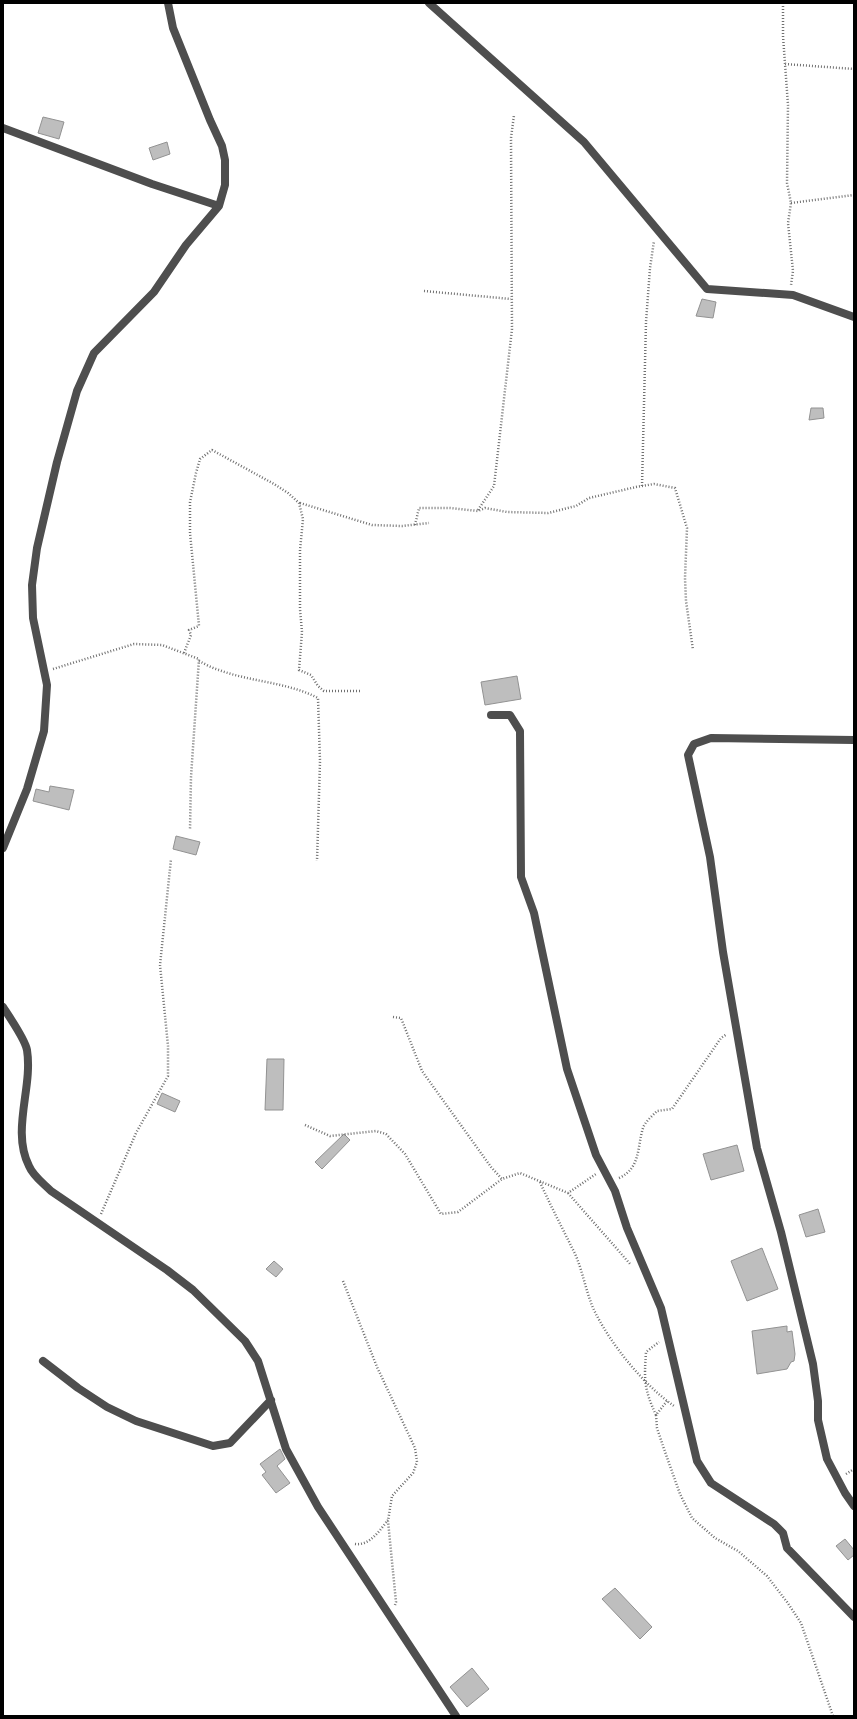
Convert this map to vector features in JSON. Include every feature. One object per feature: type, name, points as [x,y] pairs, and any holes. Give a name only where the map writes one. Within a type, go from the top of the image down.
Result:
[{"type":"street","points":[[3,848],[27,789],[40,745],[47,696],[45,672],[33,618],[32,585],[37,548],[57,462],[77,391],[94,353],[154,292],[186,245],[218,206],[225,185],[225,160],[222,146],[173,28],[168,3]]},
{"type":"street","points":[[429,3],[584,142],[707,289],[790,295],[854,317]]},
{"type":"street","points":[[3,128],[152,184],[218,206]]},
{"type":"street","points":[[491,715],[510,715],[520,731],[521,877],[534,913],[567,1069],[596,1154],[615,1191],[627,1228],[661,1308],[697,1461],[707,1479],[722,1492],[761,1514],[774,1524],[783,1533],[787,1548],[854,1617]]},
{"type":"street","points":[[854,740],[711,738],[699,740],[690,748],[688,754],[700,804],[710,857],[723,952],[757,1148],[782,1232],[813,1364],[818,1420],[827,1459],[845,1493],[854,1506]]},
{"type":"street","points":[[3,1007],[26,1048],[28,1078],[22,1130],[23,1147],[28,1166],[37,1178],[51,1191],[167,1270],[193,1290],[245,1341],[258,1361],[286,1449],[318,1507],[456,1716]]},
{"type":"street","points":[[43,1361],[78,1388],[107,1407],[136,1421],[213,1446],[230,1443],[271,1400]]},
{"type":"path","points":[[783,3],[788,106],[787,182],[791,203],[788,223],[793,271],[790,295]]},
{"type":"path","points":[[785,64],[854,69]]},
{"type":"path","points":[[478,510],[494,486],[512,329],[511,138],[514,115]]},
{"type":"path","points":[[791,203],[854,196]]},
{"type":"path","points":[[642,486],[646,322],[650,268],[656,228]]},
{"type":"path","points":[[424,291],[511,299]]},
{"type":"path","points":[[184,653],[191,635],[189,630],[199,626],[190,533],[190,502],[200,459],[212,450],[274,484],[300,503],[372,525],[415,525],[429,523]]},
{"type":"path","points":[[415,525],[419,508],[478,510],[485,508],[506,512],[548,513],[576,506],[589,498],[642,486],[654,484],[675,488],[686,528],[686,601],[693,650]]},
{"type":"path","points":[[300,503],[303,519],[300,550],[300,609],[302,632],[299,670],[311,675],[318,686],[324,691],[362,692]]},
{"type":"path","points":[[45,672],[134,644],[162,645],[199,659],[199,661],[218,670],[283,685],[308,693],[318,698],[320,761],[317,861]]},
{"type":"path","points":[[190,830],[191,777],[199,661]]},
{"type":"path","points":[[97,1222],[136,1133],[168,1076],[168,1046],[160,965],[172,859]]},
{"type":"path","points":[[393,1017],[401,1018],[422,1071],[491,1167],[502,1179]]},
{"type":"path","points":[[568,1193],[597,1173],[606,1174],[617,1178],[629,1173],[639,1151],[643,1127],[657,1110],[672,1109],[721,1038],[736,1026]]},
{"type":"path","points":[[305,1125],[330,1136],[376,1132],[386,1134],[405,1154],[441,1214],[458,1212],[502,1179],[520,1173],[568,1193],[632,1266]]},
{"type":"path","points":[[540,1181],[551,1209],[576,1257],[597,1316],[623,1355],[644,1379],[667,1401],[686,1414]]},
{"type":"path","points":[[343,1281],[377,1367],[415,1448],[417,1462],[414,1473],[392,1496],[388,1520],[396,1602],[389,1614]]},
{"type":"path","points":[[667,1335],[646,1352],[644,1379],[648,1397],[656,1415],[657,1428],[680,1494],[692,1518],[715,1538],[738,1551],[761,1571],[787,1602],[801,1623],[833,1716]]},
{"type":"path","points":[[656,1415],[667,1401]]},
{"type":"path","points":[[341,1541],[360,1544],[369,1541],[388,1520]]},
{"type":"building","points":[[43,117],[64,122],[59,139],[38,133]]},
{"type":"building","points":[[167,142],[170,154],[153,160],[149,148]]},
{"type":"building","points":[[702,299],[716,302],[713,318],[696,316]]},
{"type":"building","points":[[811,408],[823,408],[824,418],[809,420]]},
{"type":"building","points":[[517,676],[521,699],[485,705],[481,682]]},
{"type":"building","points":[[50,786],[74,790],[69,810],[33,801],[36,789],[49,792]]},
{"type":"building","points":[[176,836],[200,842],[196,855],[173,849]]},
{"type":"building","points":[[267,1059],[284,1059],[283,1110],[265,1110]]},
{"type":"building","points":[[162,1093],[180,1101],[175,1112],[157,1104]]},
{"type":"building","points":[[344,1134],[350,1140],[322,1169],[315,1162]]},
{"type":"building","points":[[737,1145],[744,1171],[711,1180],[703,1154]]},
{"type":"building","points":[[818,1209],[825,1232],[806,1237],[799,1215]]},
{"type":"building","points":[[762,1248],[778,1289],[747,1301],[731,1261]]},
{"type":"building","points":[[274,1261],[283,1269],[276,1277],[266,1269]]},
{"type":"building","points":[[787,1326],[787,1332],[792,1331],[795,1354],[794,1361],[791,1362],[787,1369],[757,1374],[752,1331]]},
{"type":"building","points":[[280,1449],[285,1459],[277,1466],[290,1483],[276,1493],[262,1475],[266,1472],[260,1464]]},
{"type":"building","points":[[845,1539],[854,1550],[854,1555],[848,1560],[836,1546]]},
{"type":"building","points":[[615,1588],[652,1627],[640,1639],[602,1599]]},
{"type":"building","points":[[472,1668],[489,1689],[467,1707],[450,1687]]}]
